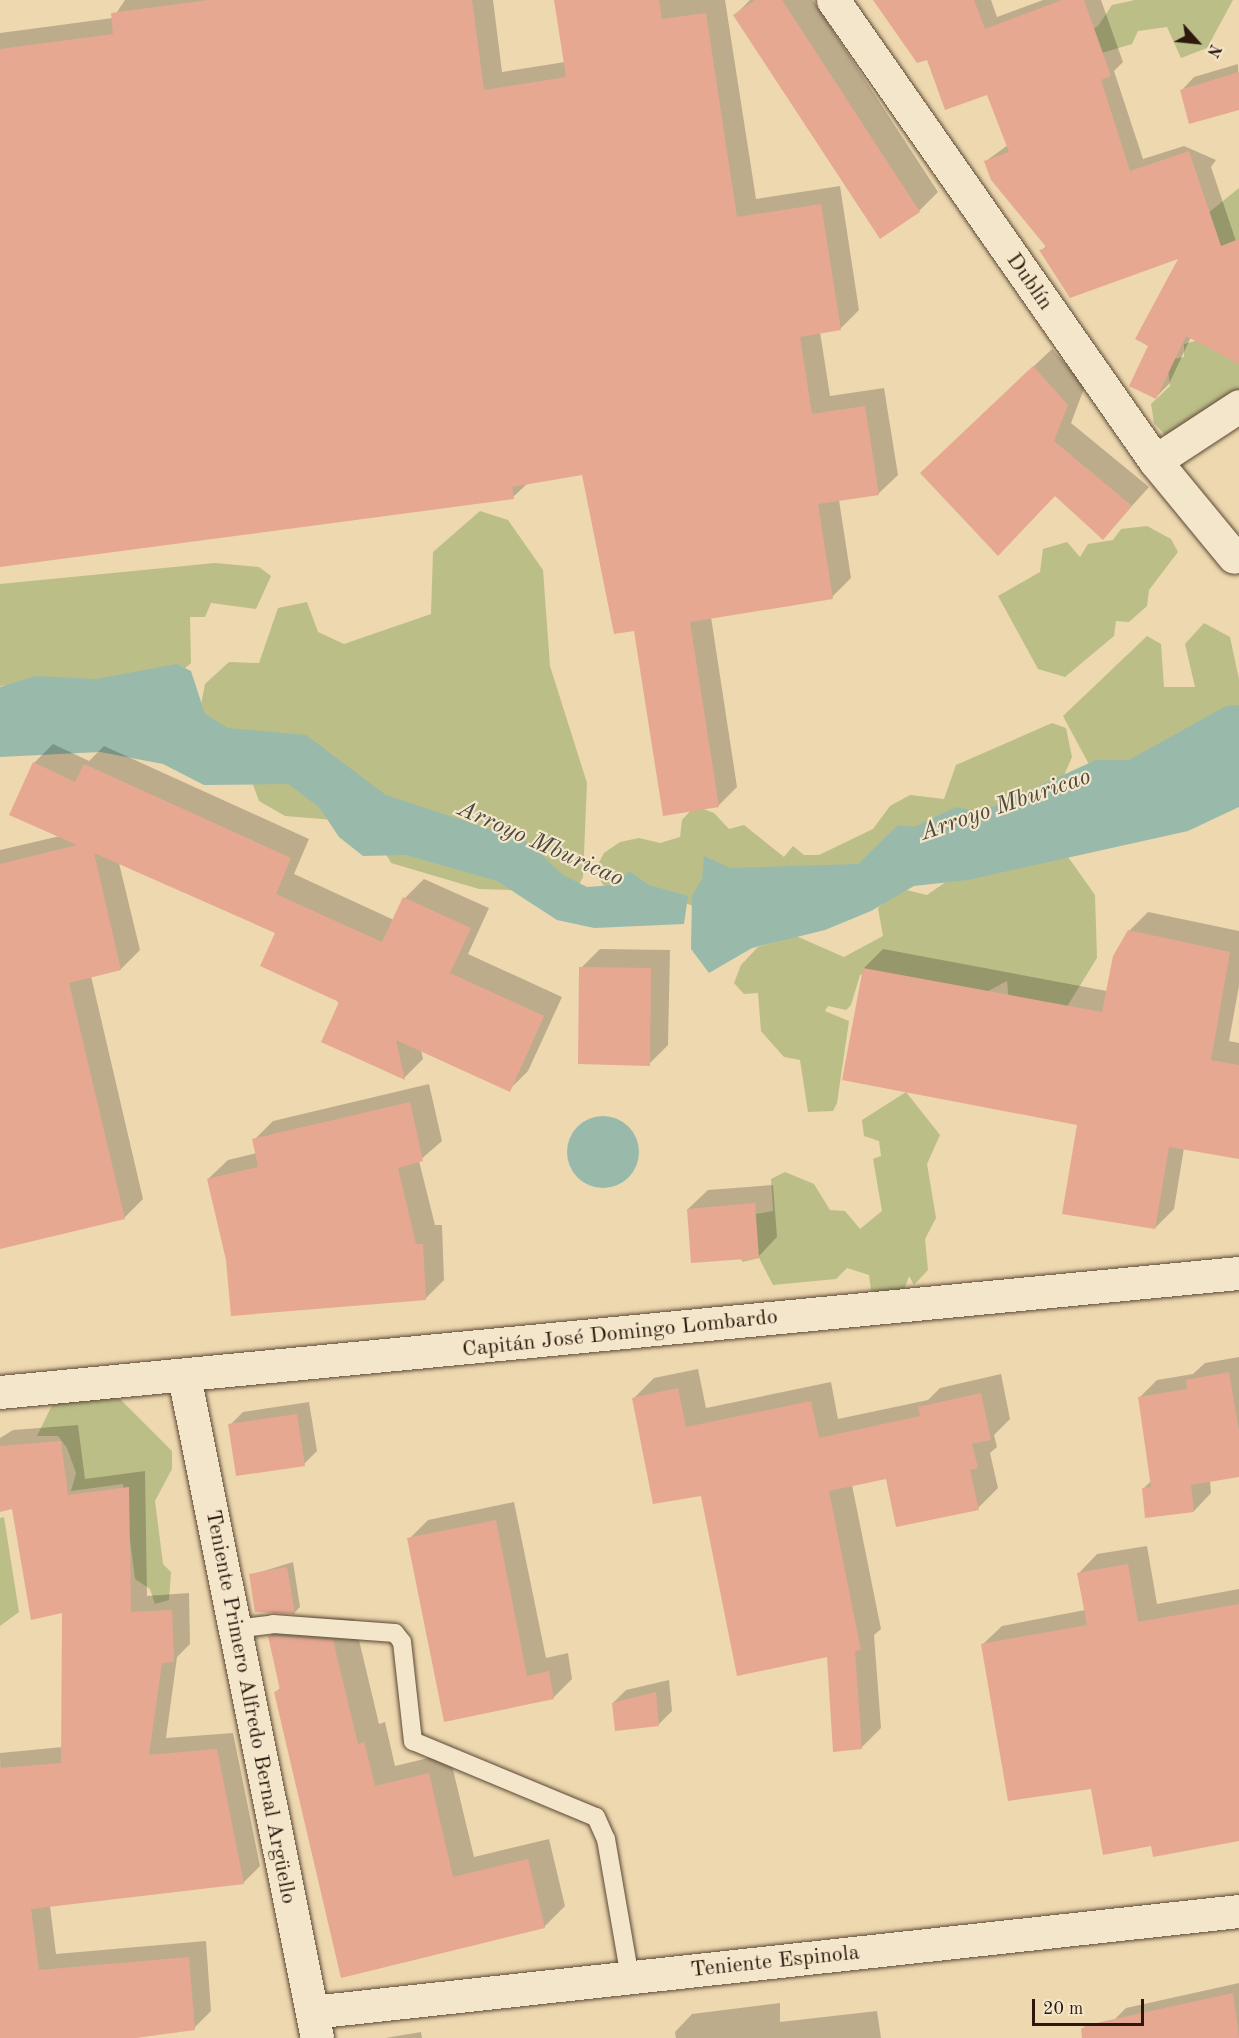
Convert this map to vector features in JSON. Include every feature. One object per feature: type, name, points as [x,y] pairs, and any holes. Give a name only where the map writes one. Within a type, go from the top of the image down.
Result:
[{"type":"street","name":"Dublín","points":[[833,0],[1155,460],[1237,556]]},
{"type":"street","points":[[1155,460],[1239,406]]},
{"type":"street","name":"Capitán José Domingo Lombardo","points":[[0,1392],[1239,1273]]},
{"type":"street","name":"Teniente Primero Alfredo Bernal Argüello","points":[[184,1376],[314,2025]]},
{"type":"street","name":"Teniente Espinola","points":[[314,2025],[630,1978],[1239,1911]]},
{"type":"lane","points":[[235,1629],[273,1624],[395,1633],[402,1642],[413,1741],[596,1817],[606,1839],[630,1978]]},
{"type":"green space","points":[[1135,0],[1233,0],[1207,48],[1181,58],[1167,27],[1138,31],[1132,44],[1075,61],[1086,33],[1098,26],[1112,5]]},
{"type":"green space","points":[[1239,188],[1239,260],[1213,254],[1197,222]]},
{"type":"green space","points":[[1209,337],[1239,361],[1239,427],[1204,444],[1166,436],[1154,423],[1151,404],[1170,386],[1167,360],[1184,357],[1184,344]]},
{"type":"green space","points":[[480,511],[508,520],[543,570],[550,666],[587,783],[583,877],[571,900],[542,891],[479,889],[391,863],[376,836],[346,821],[285,816],[259,801],[248,771],[194,741],[205,684],[229,662],[259,663],[278,608],[307,602],[318,632],[344,644],[431,614],[433,552]]},
{"type":"green space","points":[[1147,526],[1171,539],[1178,552],[1149,590],[1147,606],[1129,622],[1116,621],[1114,636],[1065,677],[1038,669],[998,596],[1040,572],[1043,549],[1067,542],[1080,557],[1088,544],[1113,540],[1121,529]]},
{"type":"green space","points":[[215,563],[259,567],[271,576],[256,609],[211,603],[205,617],[190,617],[191,663],[166,685],[59,678],[0,686],[0,584]]},
{"type":"green space","points":[[1204,623],[1230,637],[1239,679],[1239,774],[1099,783],[1063,716],[1147,636],[1161,644],[1164,687],[1195,687],[1185,644]]},
{"type":"green space","points":[[1052,723],[1066,728],[1072,757],[1062,780],[1015,828],[694,906],[657,895],[630,898],[603,885],[595,870],[604,853],[620,842],[639,838],[660,843],[680,837],[682,820],[695,806],[714,813],[729,829],[744,825],[784,857],[793,846],[804,855],[819,855],[873,829],[890,806],[910,795],[944,799],[956,765]]},
{"type":"green space","points":[[1061,847],[1095,895],[1097,958],[1063,1013],[1009,1004],[1007,981],[977,997],[873,972],[860,975],[851,1005],[846,1010],[828,1006],[825,1011],[849,1021],[837,1103],[833,1111],[808,1112],[800,1060],[784,1057],[761,1031],[758,993],[744,994],[734,983],[741,965],[758,947],[796,936],[844,957],[883,936],[878,908],[898,888],[927,895],[980,858]]},
{"type":"green space","points":[[906,1092],[940,1135],[927,1164],[936,1218],[925,1239],[928,1270],[914,1285],[909,1276],[901,1299],[871,1290],[869,1275],[847,1268],[836,1279],[773,1285],[759,1258],[743,1262],[725,1239],[744,1216],[773,1211],[771,1179],[785,1172],[814,1184],[830,1210],[845,1211],[860,1229],[882,1211],[873,1159],[881,1156],[879,1141],[864,1136],[862,1120]]},
{"type":"green space","points":[[59,1391],[118,1397],[172,1451],[172,1469],[155,1501],[163,1564],[171,1572],[169,1600],[155,1604],[150,1589],[135,1579],[123,1484],[71,1491],[76,1473],[67,1448],[58,1436],[37,1436]]},
{"type":"green space","points":[[4,1517],[19,1612],[0,1626],[0,1518]]},
{"type":"water","points":[[176,664],[191,671],[205,714],[228,728],[306,735],[386,795],[528,842],[563,875],[587,887],[614,885],[629,871],[649,885],[688,896],[684,924],[594,928],[557,920],[497,881],[406,855],[363,856],[339,837],[319,807],[288,784],[204,785],[163,764],[100,752],[0,757],[0,687],[36,676],[96,679]]},
{"type":"water","name":"Arroyo Mburicao","points":[[1239,705],[1239,807],[1188,831],[968,880],[914,886],[871,911],[825,930],[752,948],[709,973],[691,949],[692,896],[702,879],[704,856],[730,868],[858,864],[898,825],[914,827],[956,807],[981,812],[1096,760],[1129,760],[1226,706]]},
{"type":"water","points":[[603,1116],[623,1122],[633,1132],[639,1152],[633,1172],[623,1182],[603,1188],[583,1182],[573,1172],[567,1152],[573,1132],[583,1122]]},
{"type":"building","points":[[208,0],[472,0],[484,90],[566,77],[554,0],[659,0],[662,19],[706,13],[737,217],[821,204],[841,330],[800,337],[812,414],[865,406],[879,495],[818,504],[833,599],[690,622],[719,807],[663,816],[634,631],[614,634],[582,475],[512,487],[514,499],[0,567],[0,49],[113,34],[111,13]]},
{"type":"building","points":[[755,0],[782,0],[920,212],[880,239],[733,15]]},
{"type":"building","points":[[873,0],[974,0],[985,29],[1062,0],[1084,0],[1111,76],[1101,80],[1130,171],[1189,151],[1221,246],[1239,239],[1239,364],[1186,336],[1156,399],[1129,386],[1148,346],[1135,339],[1178,259],[1070,298],[1039,250],[1047,248],[991,180],[984,161],[1009,152],[987,95],[945,110],[927,60],[917,63]]},
{"type":"building","points":[[1239,72],[1239,110],[1189,124],[1180,90]]},
{"type":"building","points":[[1033,366],[1068,405],[1054,441],[1132,506],[1103,540],[1055,496],[998,556],[920,473]]},
{"type":"building","points":[[33,762],[75,782],[84,764],[291,858],[276,894],[382,942],[403,897],[471,928],[450,973],[544,1016],[510,1092],[396,1040],[405,1080],[321,1042],[339,1002],[260,966],[275,933],[94,853],[121,970],[69,983],[125,1219],[0,1249],[0,864],[77,845],[9,815]]},
{"type":"building","points":[[1128,930],[1230,952],[1211,1060],[1239,1065],[1239,1159],[1169,1147],[1155,1229],[1062,1214],[1077,1125],[842,1080],[863,968],[1102,1012],[1113,956]]},
{"type":"building","points":[[579,967],[651,968],[650,1066],[578,1064]]},
{"type":"building","points":[[410,1102],[423,1161],[398,1168],[416,1244],[423,1244],[426,1300],[231,1316],[226,1260],[207,1179],[258,1167],[252,1139]]},
{"type":"building","points":[[755,1203],[759,1258],[691,1263],[687,1209]]},
{"type":"building","points":[[1229,1372],[1239,1431],[1239,1477],[1191,1485],[1194,1512],[1145,1518],[1142,1488],[1151,1487],[1138,1397],[1187,1389],[1186,1380]]},
{"type":"building","points":[[678,1388],[686,1427],[811,1401],[819,1438],[920,1416],[918,1407],[981,1393],[991,1440],[972,1444],[978,1468],[970,1470],[979,1510],[896,1527],[886,1479],[829,1491],[861,1650],[855,1651],[862,1749],[833,1752],[827,1657],[737,1676],[701,1496],[653,1504],[632,1398]]},
{"type":"building","points":[[297,1414],[305,1466],[236,1476],[228,1424]]},
{"type":"building","points":[[61,1441],[68,1495],[129,1487],[131,1612],[172,1610],[174,1662],[162,1663],[149,1755],[217,1749],[244,1884],[31,1909],[39,1970],[189,1957],[195,2030],[136,2038],[0,2038],[0,1768],[61,1763],[62,1613],[31,1620],[12,1509],[0,1512],[0,1446]]},
{"type":"building","points":[[496,1520],[527,1676],[549,1671],[554,1699],[444,1722],[407,1538]]},
{"type":"building","points":[[1128,1564],[1138,1622],[1239,1604],[1239,1841],[1153,1857],[1151,1846],[1103,1855],[1091,1789],[1008,1801],[981,1644],[1087,1625],[1077,1573]]},
{"type":"building","points":[[287,1567],[295,1614],[255,1612],[249,1574]]},
{"type":"building","points":[[268,1636],[333,1640],[358,1744],[364,1742],[375,1786],[429,1773],[453,1877],[528,1859],[545,1928],[341,1978],[274,1692],[280,1690]]},
{"type":"building","points":[[656,1692],[659,1726],[615,1731],[612,1703]]},
{"type":"building","points":[[1233,1993],[1239,2038],[1082,2038],[1081,2029],[1087,2025]]}]
